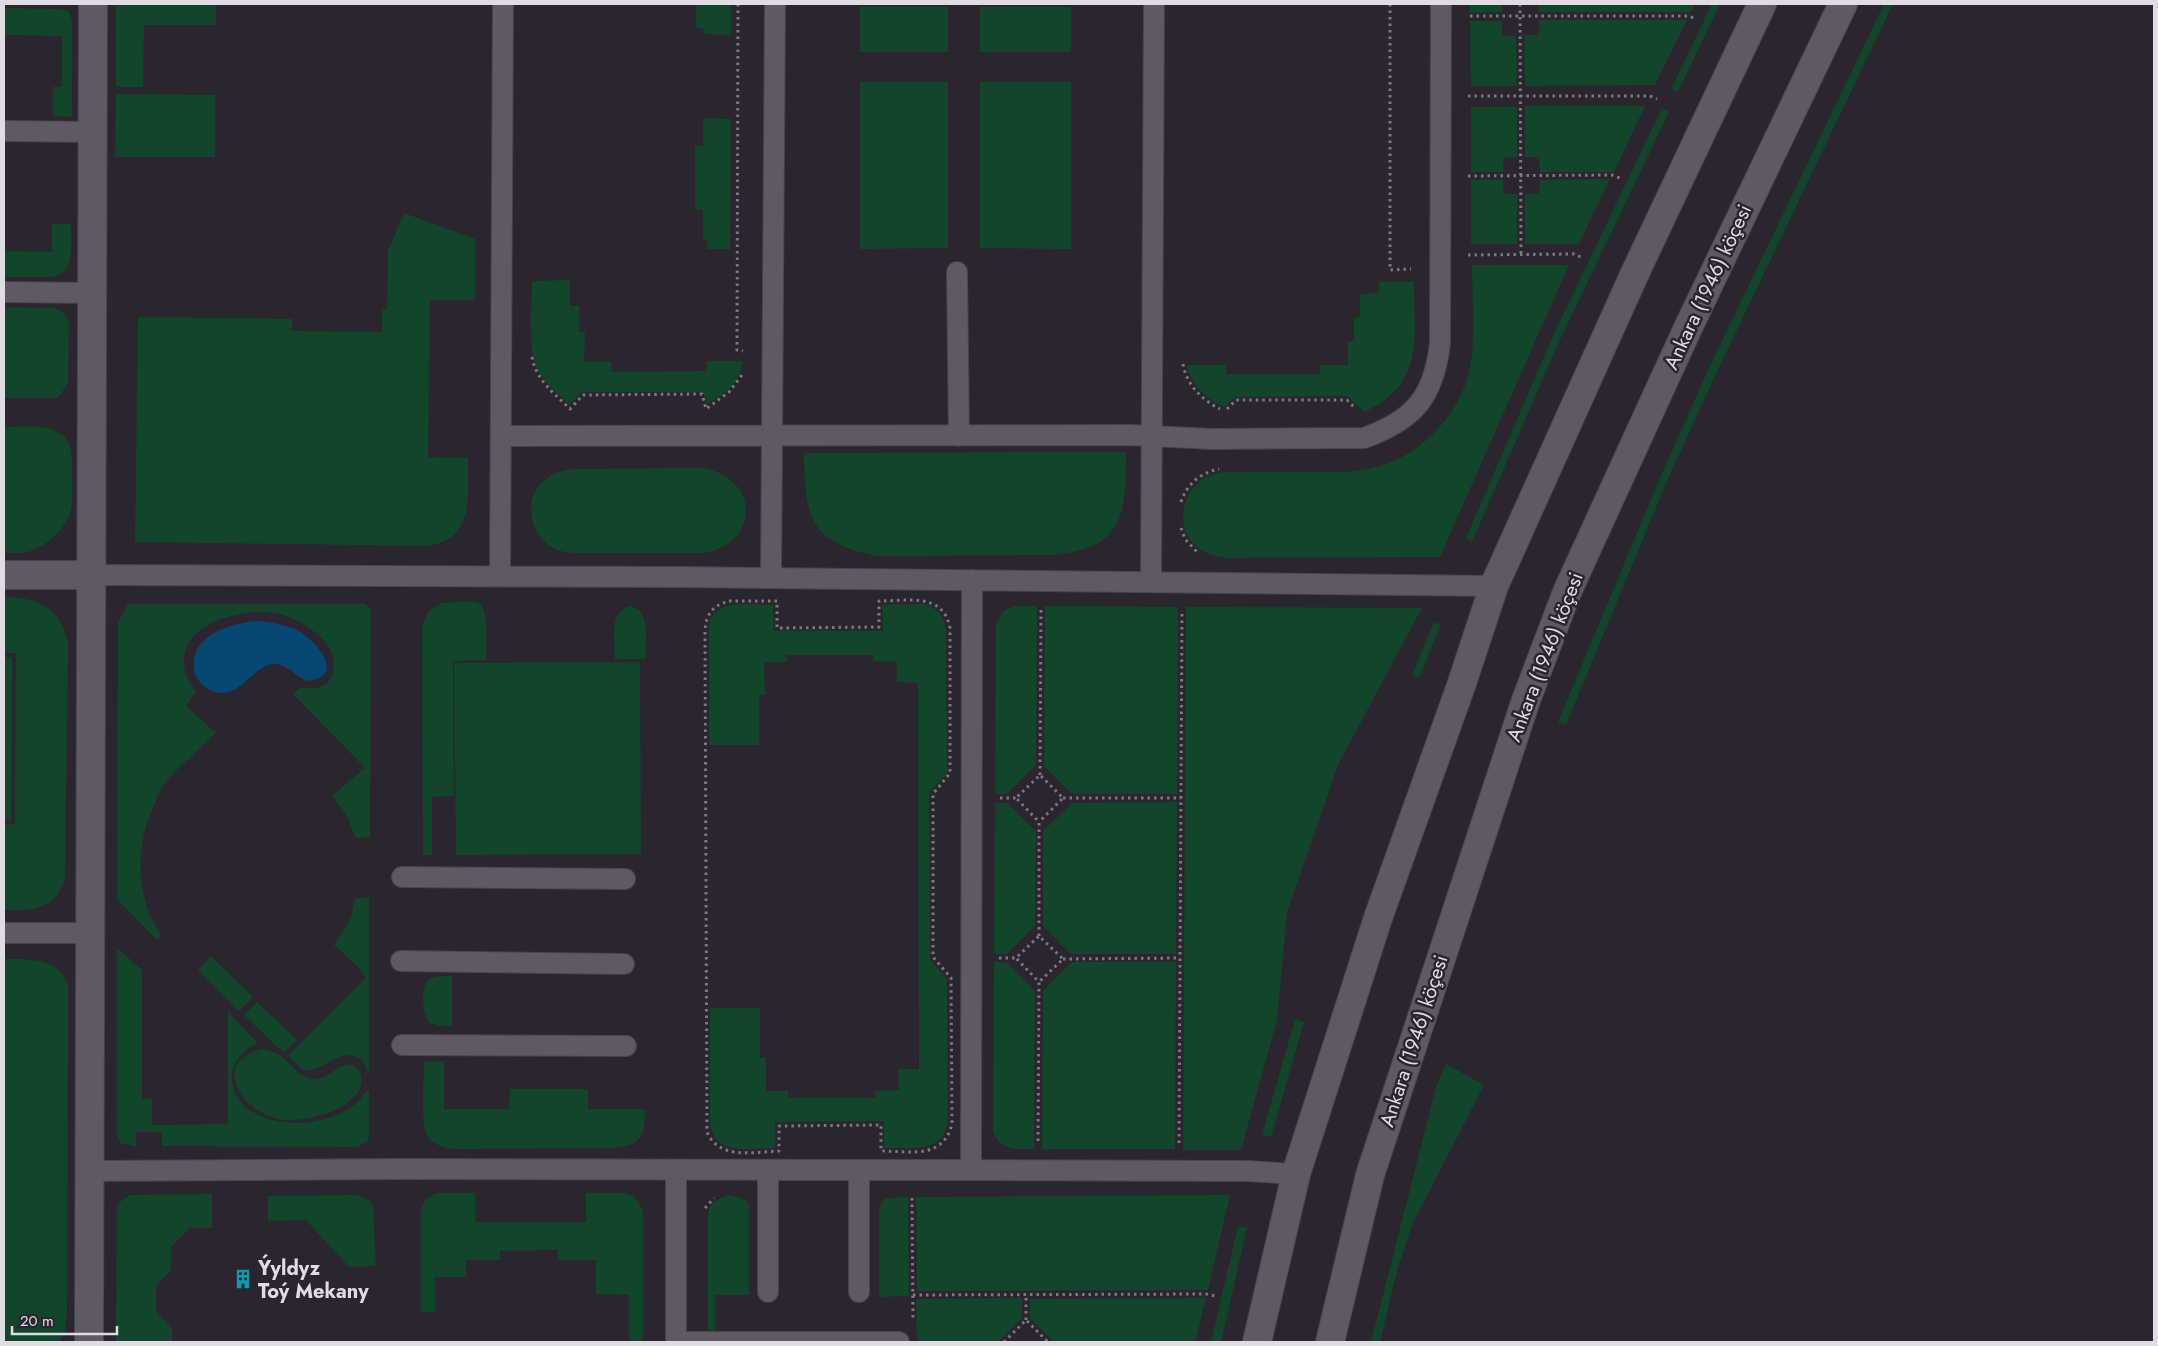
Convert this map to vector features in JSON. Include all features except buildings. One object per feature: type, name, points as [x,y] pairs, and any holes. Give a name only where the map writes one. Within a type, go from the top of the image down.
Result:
[{"type":"main road","points":[[89,1342],[93,4]]},
{"type":"main road","points":[[1257,1342],[1296,1174],[1378,918],[1462,683],[1494,586],[1635,273],[1762,4]]},
{"type":"main road","name":"Ankara (1946) köçesi","points":[[1330,1342],[1370,1175],[1526,700],[1567,592],[1688,330],[1843,4]]},
{"type":"main road","points":[[4,575],[92,575]]},
{"type":"lane","points":[[500,576],[503,4]]},
{"type":"lane","points":[[771,578],[775,4]]},
{"type":"lane","points":[[1150,582],[1154,4]]},
{"type":"lane","points":[[501,436],[1151,435],[1213,439],[1364,438],[1383,431],[1405,419],[1419,404],[1431,385],[1438,361],[1440,343],[1441,4]]},
{"type":"lane","points":[[4,131],[93,132]]},
{"type":"lane","points":[[957,272],[958,436]]},
{"type":"lane","points":[[4,292],[93,293]]},
{"type":"lane","points":[[92,575],[771,578],[1494,586]]},
{"type":"lane","points":[[971,1170],[972,580]]},
{"type":"lane","points":[[402,877],[625,879]]},
{"type":"lane","points":[[4,933],[91,933]]},
{"type":"lane","points":[[401,961],[624,964]]},
{"type":"lane","points":[[402,1045],[626,1046]]},
{"type":"lane","points":[[89,1171],[401,1169],[971,1170],[1237,1171],[1296,1174]]},
{"type":"lane","points":[[676,1170],[676,1342],[899,1342]]},
{"type":"lane","points":[[768,1170],[768,1292]]},
{"type":"lane","points":[[859,1170],[859,1292]]},
{"type":"path","points":[[738,4],[738,350],[744,351],[743,358]]},
{"type":"path","points":[[1390,4],[1390,270],[1418,269]]},
{"type":"path","points":[[1520,4],[1521,254]]},
{"type":"path","points":[[1467,10],[1467,17],[1689,16],[1696,19]]},
{"type":"path","points":[[1467,86],[1467,96],[1650,96],[1657,99]]},
{"type":"path","points":[[1467,166],[1467,186]]},
{"type":"path","points":[[1467,176],[1612,175],[1620,178]]},
{"type":"path","points":[[1467,245],[1467,265]]},
{"type":"path","points":[[1467,255],[1574,254],[1581,257]]},
{"type":"path","points":[[531,351],[537,374],[547,387],[570,409],[583,395],[702,394],[706,409],[729,392],[743,373]]},
{"type":"path","points":[[1183,366],[1190,383],[1201,397],[1225,412],[1236,400],[1347,400],[1358,411]]},
{"type":"path","points":[[1179,507],[1185,492],[1195,479],[1209,471],[1225,468]]},
{"type":"path","points":[[1179,524],[1185,538],[1202,555]]},
{"type":"path","points":[[925,600],[943,610],[950,628],[950,774],[933,794],[933,957],[951,978],[952,1124],[949,1133],[944,1142],[936,1148],[926,1151],[881,1151],[881,1125],[778,1126],[779,1151],[731,1152],[720,1149],[712,1142],[707,1132],[706,1123],[705,631],[710,611],[718,604],[729,602],[777,601],[777,628],[879,627],[879,601],[925,600]]},
{"type":"path","points":[[1041,603],[1040,775],[1063,798],[1181,798]]},
{"type":"path","points":[[1179,1150],[1182,604]]},
{"type":"path","points":[[995,798],[1016,798],[1040,775]]},
{"type":"path","points":[[1016,798],[1039,822],[1039,936],[1063,959]]},
{"type":"path","points":[[1039,822],[1063,798]]},
{"type":"path","points":[[994,958],[1016,958],[1039,936]]},
{"type":"path","points":[[1016,958],[1039,982],[1038,1149]]},
{"type":"path","points":[[1039,982],[1063,959],[1180,958]]},
{"type":"path","points":[[912,1192],[913,1323]]},
{"type":"path","points":[[705,1213],[706,1207],[716,1197]]},
{"type":"path","points":[[913,1295],[1206,1294],[1216,1296]]},
{"type":"path","points":[[1004,1342],[1026,1320],[1026,1295]]},
{"type":"path","points":[[1026,1320],[1048,1342]]},
{"type":"green space","points":[[116,4],[216,4],[216,25],[144,25],[143,87],[116,87]]},
{"type":"green space","points":[[696,4],[731,4],[731,35],[704,34],[703,29],[696,28]]},
{"type":"green space","points":[[1470,4],[1502,4],[1502,12],[1470,13]]},
{"type":"green space","points":[[1539,4],[1695,4],[1691,12],[1539,12]]},
{"type":"green space","points":[[1712,4],[1720,4],[1678,92],[1671,89]]},
{"type":"green space","points":[[1884,4],[1893,4],[1715,376],[1667,481],[1566,725],[1558,722],[1660,478],[1707,372]]},
{"type":"green space","points":[[860,7],[948,7],[948,52],[860,52]]},
{"type":"green space","points":[[980,7],[1071,7],[1071,52],[980,52]]},
{"type":"green space","points":[[4,8],[61,9],[69,12],[72,20],[72,117],[53,116],[53,87],[62,86],[62,36],[4,35]]},
{"type":"green space","points":[[1539,20],[1687,20],[1655,85],[1525,86],[1524,35],[1539,35]]},
{"type":"green space","points":[[1470,21],[1502,21],[1502,35],[1516,36],[1517,86],[1471,86]]},
{"type":"green space","points":[[860,82],[948,82],[948,248],[860,249]]},
{"type":"green space","points":[[980,82],[1071,82],[1071,249],[980,248]]},
{"type":"green space","points":[[116,94],[215,95],[215,157],[115,157]]},
{"type":"green space","points":[[1525,106],[1645,106],[1614,172],[1540,172],[1539,157],[1525,157]]},
{"type":"green space","points":[[1471,107],[1517,107],[1517,157],[1503,158],[1503,172],[1471,172]]},
{"type":"green space","points":[[1662,108],[1669,112],[1558,344],[1472,542],[1466,538],[1551,340]]},
{"type":"green space","points":[[703,118],[731,119],[730,249],[707,249],[707,240],[703,239],[703,210],[695,210],[695,146],[703,146]]},
{"type":"green space","points":[[1610,179],[1579,244],[1525,244],[1525,194],[1539,193],[1540,180]]},
{"type":"green space","points":[[1471,180],[1503,180],[1503,194],[1517,194],[1517,244],[1471,244]]},
{"type":"green space","points":[[404,213],[475,239],[475,300],[430,300],[428,457],[468,458],[468,500],[466,513],[461,525],[454,534],[443,541],[428,546],[135,542],[138,317],[292,319],[292,331],[382,332],[382,310],[387,309],[388,251]]},
{"type":"green space","points":[[52,224],[71,224],[70,257],[65,270],[59,275],[51,277],[4,277],[4,251],[52,252]]},
{"type":"green space","points":[[1472,265],[1569,265],[1440,557],[1226,558],[1206,553],[1193,543],[1184,527],[1184,508],[1191,491],[1206,477],[1225,472],[1335,472],[1369,469],[1393,462],[1407,454],[1434,433],[1455,406],[1463,391],[1471,363],[1473,335]]},
{"type":"green space","points":[[570,280],[570,306],[579,306],[579,332],[585,332],[584,362],[611,362],[612,372],[707,371],[707,361],[742,361],[739,375],[726,392],[707,404],[703,392],[581,392],[570,405],[540,374],[533,354],[531,329],[532,281]]},
{"type":"green space","points":[[1379,282],[1414,282],[1414,341],[1412,358],[1407,374],[1398,388],[1384,401],[1364,412],[1348,396],[1235,397],[1224,407],[1211,400],[1200,390],[1189,372],[1186,365],[1226,365],[1226,374],[1320,374],[1320,365],[1348,365],[1348,341],[1354,341],[1354,318],[1360,317],[1360,294],[1379,293]]},
{"type":"green space","points":[[4,307],[53,308],[61,311],[69,322],[68,383],[58,398],[4,398]]},
{"type":"green space","points":[[4,427],[43,427],[51,429],[64,436],[69,444],[71,454],[72,500],[67,519],[52,539],[38,548],[24,553],[4,553]]},
{"type":"green space","points":[[1126,452],[1125,493],[1117,524],[1108,535],[1095,545],[1077,551],[1054,555],[877,556],[837,543],[824,534],[815,523],[809,510],[806,494],[804,453]]},
{"type":"green space","points":[[703,468],[722,474],[735,485],[744,497],[746,511],[744,525],[736,537],[722,547],[704,553],[573,553],[562,551],[551,547],[545,542],[539,535],[532,518],[532,500],[535,492],[540,484],[556,473],[573,469]]},
{"type":"green space","points":[[4,597],[27,599],[46,607],[60,621],[68,644],[65,879],[60,890],[49,903],[34,909],[25,910],[4,910],[4,825],[15,824],[16,653],[4,653]]},
{"type":"green space","points":[[470,602],[478,603],[482,606],[487,629],[486,660],[453,661],[454,796],[432,797],[432,855],[423,855],[422,625],[429,611],[442,603]]},
{"type":"green space","points":[[128,604],[365,604],[371,610],[370,838],[355,837],[346,814],[332,796],[365,768],[293,694],[300,688],[323,686],[330,680],[334,661],[326,643],[309,628],[289,617],[260,612],[240,614],[216,621],[201,629],[192,637],[184,655],[184,668],[188,680],[196,691],[186,706],[216,733],[163,786],[149,817],[144,834],[140,869],[142,886],[152,920],[161,935],[157,940],[117,899],[118,622]]},
{"type":"green space","points":[[736,604],[773,605],[774,631],[883,631],[882,605],[924,604],[939,613],[946,629],[947,773],[929,793],[930,959],[947,979],[948,1123],[939,1140],[932,1145],[914,1148],[884,1148],[884,1121],[775,1122],[775,1148],[744,1149],[725,1146],[718,1141],[713,1133],[710,1122],[710,1008],[760,1008],[760,1058],[766,1058],[766,1091],[788,1091],[788,1098],[875,1098],[875,1091],[899,1090],[898,1069],[919,1069],[918,683],[897,682],[897,662],[874,661],[873,655],[786,655],[787,662],[764,662],[765,695],[759,695],[759,745],[709,745],[709,622],[714,614],[728,606]]},
{"type":"green space","points":[[630,606],[642,614],[644,620],[646,628],[645,659],[615,659],[614,628],[616,620],[618,614],[623,609]]},
{"type":"green space","points":[[1014,606],[1037,606],[1036,765],[1007,794],[995,794],[996,624],[1002,612]]},
{"type":"green space","points":[[1045,606],[1178,607],[1177,794],[1072,794],[1044,766]]},
{"type":"green space","points":[[1186,607],[1422,608],[1338,765],[1287,913],[1277,1020],[1241,1150],[1183,1150]]},
{"type":"green space","points":[[1434,622],[1441,625],[1419,678],[1412,675]]},
{"type":"green space","points":[[4,657],[12,657],[11,821],[4,821]]},
{"type":"green space","points":[[640,662],[641,854],[456,855],[454,663]]},
{"type":"green space","points":[[1177,802],[1176,954],[1071,954],[1043,926],[1043,831],[1072,803]]},
{"type":"green space","points":[[995,803],[1007,803],[1036,831],[1035,926],[1007,954],[994,954]]},
{"type":"green space","points":[[355,898],[369,898],[369,1074],[362,1061],[355,1056],[349,1055],[342,1056],[320,1067],[304,1070],[288,1056],[366,978],[356,965],[334,945],[351,918]]},
{"type":"green space","points":[[117,948],[142,970],[142,1098],[152,1099],[152,1125],[228,1124],[228,1012],[258,1043],[240,1055],[233,1068],[235,1093],[247,1108],[265,1118],[287,1122],[310,1122],[333,1117],[352,1106],[366,1091],[369,1091],[369,1138],[367,1142],[357,1147],[162,1146],[162,1132],[136,1132],[136,1147],[120,1143],[117,1135]]},
{"type":"green space","points":[[211,956],[253,997],[239,1011],[198,970]]},
{"type":"green space","points":[[4,959],[33,960],[51,965],[64,977],[68,986],[67,1316],[65,1330],[59,1342],[4,1342]]},
{"type":"green space","points":[[994,962],[1006,962],[1035,991],[1034,1149],[1015,1149],[1004,1145],[999,1142],[993,1130]]},
{"type":"green space","points":[[1072,962],[1176,962],[1175,1149],[1042,1149],[1043,991]]},
{"type":"green space","points":[[436,976],[452,976],[452,1026],[430,1023],[425,1014],[423,1001],[426,983],[429,979]]},
{"type":"green space","points":[[257,1002],[297,1040],[285,1052],[276,1046],[244,1015]]},
{"type":"green space","points":[[1295,1019],[1304,1022],[1271,1137],[1262,1135]]},
{"type":"green space","points":[[262,1049],[283,1057],[300,1073],[313,1079],[326,1077],[341,1067],[351,1065],[359,1070],[361,1076],[358,1092],[346,1104],[321,1115],[292,1120],[269,1116],[256,1109],[245,1099],[237,1088],[234,1076],[237,1065],[246,1056]]},
{"type":"green space","points":[[444,1061],[444,1109],[509,1109],[510,1089],[588,1089],[588,1109],[645,1109],[643,1132],[641,1137],[632,1144],[616,1148],[452,1149],[436,1144],[428,1137],[424,1123],[424,1062]]},
{"type":"green space","points":[[1446,1064],[1484,1085],[1412,1225],[1397,1271],[1380,1342],[1371,1342],[1436,1087]]},
{"type":"green space","points":[[436,1193],[475,1193],[475,1222],[586,1222],[586,1193],[624,1193],[634,1196],[643,1210],[643,1342],[629,1342],[629,1295],[596,1294],[596,1260],[558,1260],[558,1250],[500,1251],[500,1260],[466,1260],[466,1277],[435,1277],[435,1313],[421,1312],[421,1210],[424,1201]]},
{"type":"green space","points":[[212,1194],[212,1228],[190,1228],[171,1247],[171,1270],[156,1286],[156,1312],[172,1328],[172,1342],[116,1342],[117,1204],[130,1195]]},
{"type":"green space","points":[[357,1195],[369,1200],[373,1206],[376,1266],[349,1267],[306,1220],[268,1221],[268,1196]]},
{"type":"green space","points":[[730,1195],[744,1199],[749,1204],[749,1295],[715,1295],[715,1333],[712,1333],[708,1329],[708,1213],[716,1201]]},
{"type":"green space","points":[[1230,1195],[1208,1290],[917,1291],[916,1197]]},
{"type":"green space","points":[[908,1197],[909,1296],[879,1297],[879,1206],[886,1198]]},
{"type":"green space","points":[[1238,1226],[1247,1228],[1221,1342],[1211,1342]]},
{"type":"green space","points":[[1022,1298],[1022,1318],[998,1342],[917,1342],[916,1299]]},
{"type":"green space","points":[[1206,1298],[1195,1342],[1054,1342],[1030,1318],[1030,1299]]},
{"type":"water","points":[[256,621],[283,625],[298,631],[313,642],[325,658],[327,666],[325,673],[319,678],[307,681],[284,666],[272,664],[263,667],[231,691],[221,693],[204,686],[197,679],[194,669],[194,657],[198,648],[213,633],[234,625]]},
{"type":"place","name":"Ýyldyz Toý Mekany","points":[[243,1279]]}]
